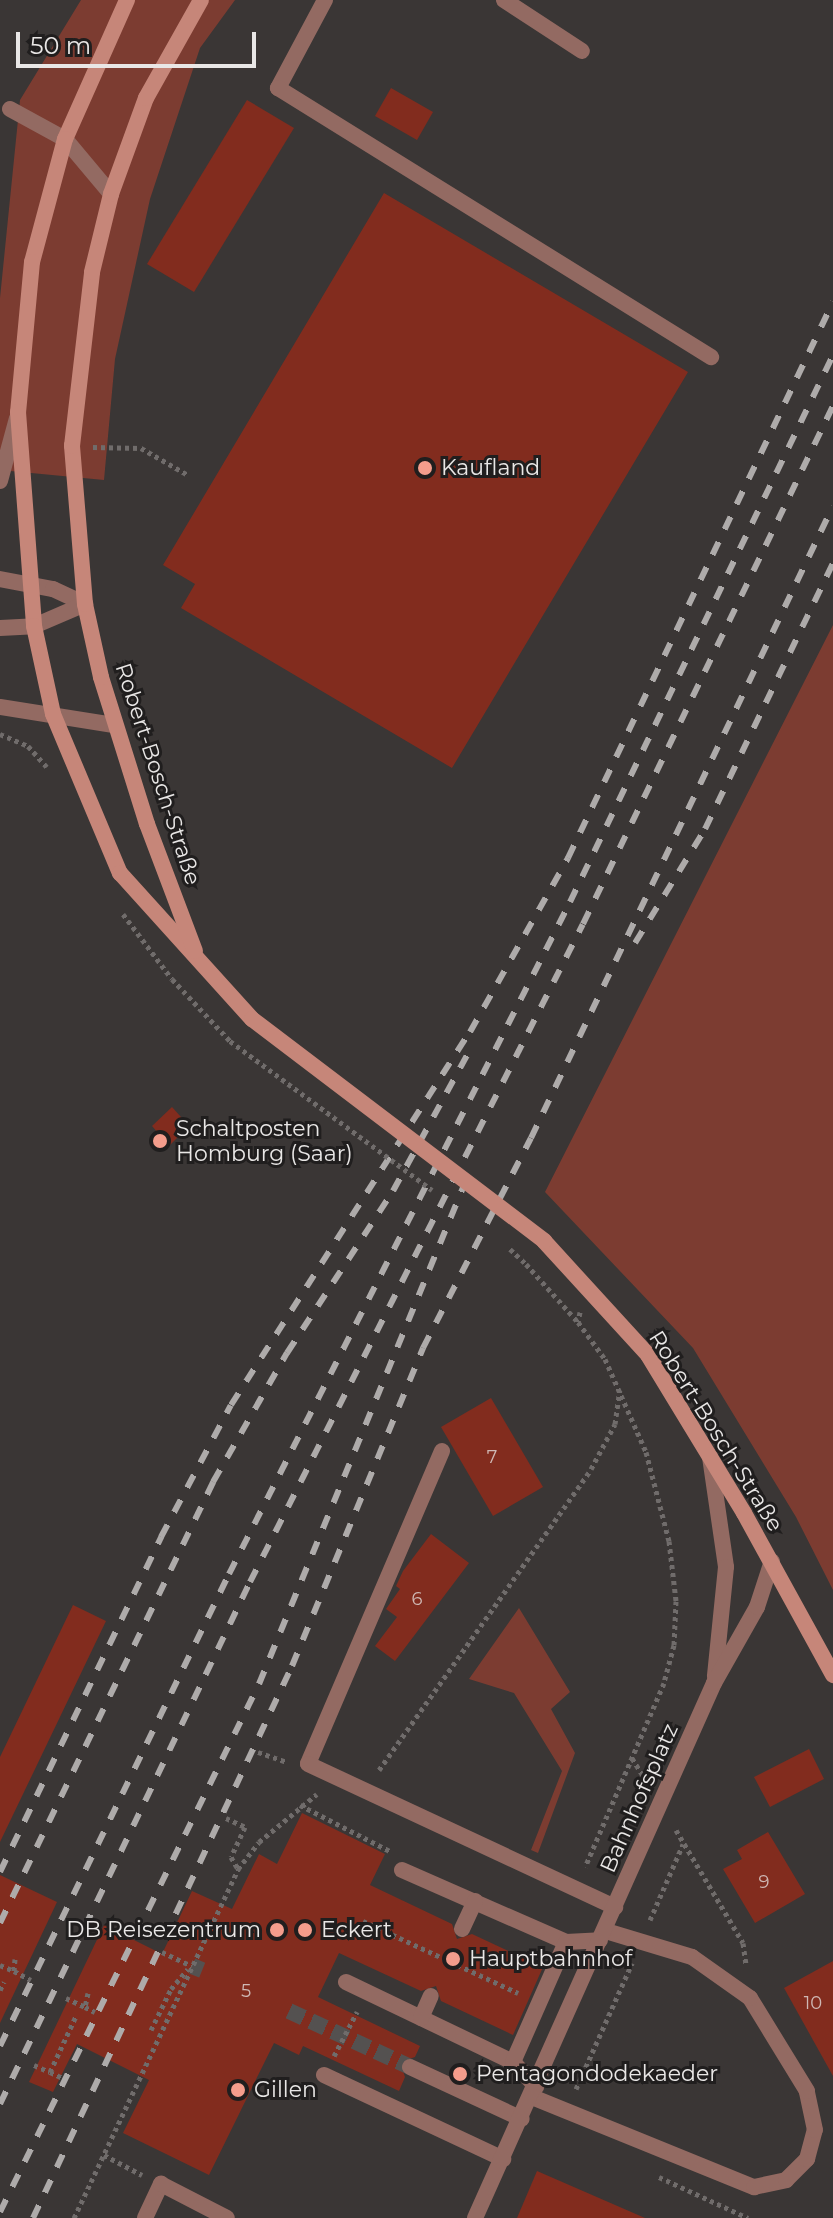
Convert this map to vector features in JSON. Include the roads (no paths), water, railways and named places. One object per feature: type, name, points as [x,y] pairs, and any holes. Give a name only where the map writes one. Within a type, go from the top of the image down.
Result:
[{"type":"main road","name":"Robert-Bosch-Straße","points":[[127,0],[65,139],[32,262],[21,350],[18,412],[34,626],[53,714],[120,873],[252,1019],[544,1241],[586,1284],[648,1355],[772,1561],[833,1675]]},
{"type":"main road","name":"Robert-Bosch-Straße","points":[[199,960],[147,824],[114,725],[85,604],[72,446],[76,384],[92,272],[111,194],[146,98],[201,0]]},
{"type":"street","points":[[325,0],[278,88],[711,357]]},
{"type":"street","points":[[504,0],[582,51]]},
{"type":"street","points":[[10,109],[65,139],[111,194]]},
{"type":"street","points":[[0,481],[18,412]]},
{"type":"street","points":[[0,579],[31,584],[85,604]]},
{"type":"street","points":[[0,628],[34,626],[85,604]]},
{"type":"street","points":[[0,707],[114,725]]},
{"type":"street","points":[[442,1451],[308,1764],[615,1907]]},
{"type":"street","points":[[710,1455],[726,1581],[714,1683]]},
{"type":"street","points":[[714,1683],[757,1607],[772,1561]]},
{"type":"street","name":"Bahnhofsplatz","points":[[475,2218],[522,2119],[714,1683]]},
{"type":"street","points":[[346,1982],[513,2062],[534,2092],[566,2110],[733,2182],[754,2187],[786,2180],[807,2159],[813,2144],[813,2111],[780,2040],[750,1998],[692,1957],[641,1942],[603,1936],[566,1942],[402,1870]]},
{"type":"street","points":[[462,1929],[475,1901]]},
{"type":"street","points":[[513,2062],[566,1942]]},
{"type":"street","points":[[421,2018],[431,1996]]},
{"type":"street","points":[[410,2067],[522,2119]]},
{"type":"street","points":[[324,2075],[503,2159]]},
{"type":"street","points":[[145,2218],[161,2184],[227,2218]]},
{"type":"tunnel","points":[[192,1966],[202,1970]]},
{"type":"tunnel","points":[[289,2011],[410,2067]]},
{"type":"railway","points":[[0,1872],[161,1537],[231,1405],[470,1032],[568,858],[833,302]]},
{"type":"railway","points":[[0,2046],[229,1574],[570,902],[833,355]]},
{"type":"railway","points":[[0,2104],[250,1582],[583,924],[833,406]]},
{"type":"railway","points":[[33,2218],[292,1666],[423,1348],[531,1138],[833,506]]},
{"type":"railway","points":[[635,943],[705,829],[833,563]]},
{"type":"railway","points":[[0,1923],[213,1482],[287,1353],[393,1191],[470,1050]]},
{"type":"railway","points":[[0,2212],[259,1684],[471,1168]]},
{"type":"place","name":"Kaufland","points":[[425,468]]},
{"type":"place","name":"Schaltposten Homburg (Saar)","points":[[160,1141]]},
{"type":"place","name":"DB Reisezentrum","points":[[277,1930]]},
{"type":"place","name":"Eckert","points":[[305,1930]]},
{"type":"place","name":"Hauptbahnhof","points":[[453,1959]]},
{"type":"place","name":"Pentagondodekaeder","points":[[460,2074]]},
{"type":"place","name":"Gillen","points":[[238,2090]]}]
